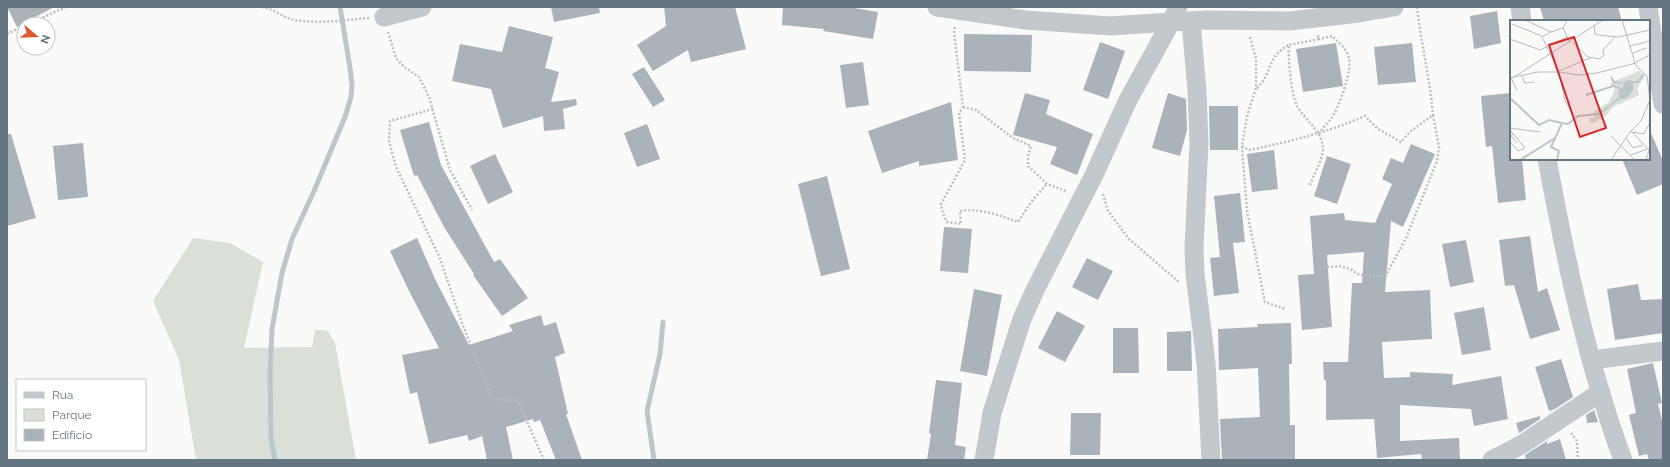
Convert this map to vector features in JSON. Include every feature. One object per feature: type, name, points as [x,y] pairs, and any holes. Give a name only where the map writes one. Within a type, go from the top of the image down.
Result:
[{"type":"street","points":[[384,17],[422,7]]},
{"type":"street","points":[[937,7],[1026,20],[1110,26],[1174,14],[1191,22],[1205,20],[1273,21],[1310,19],[1394,7]]},
{"type":"street","points":[[1520,7],[1522,20]]},
{"type":"street","points":[[1648,7],[1663,104]]},
{"type":"street","points":[[984,460],[992,413],[1022,319],[1035,290],[1094,175],[1128,100],[1174,14]]},
{"type":"street","points":[[1191,22],[1197,91],[1199,143],[1194,248],[1198,302],[1206,363],[1211,460]]},
{"type":"street","points":[[1547,160],[1584,338],[1623,460]]},
{"type":"street","points":[[1591,360],[1663,351]]},
{"type":"street","points":[[1492,460],[1521,445],[1601,392]]},
{"type":"path","points":[[46,16],[66,7]]},
{"type":"path","points":[[262,7],[277,12],[292,20],[314,22],[384,17],[396,58],[404,68],[419,77],[429,97],[450,170],[472,210]]},
{"type":"path","points":[[1320,268],[1340,266],[1350,268],[1360,275],[1385,277],[1406,238],[1438,161],[1439,147],[1417,7]]},
{"type":"path","points":[[959,10],[954,32],[963,107],[959,113],[965,160],[941,204],[943,214],[947,222],[961,224],[960,211],[970,209],[1003,216],[1018,222],[1032,201],[1047,184]]},
{"type":"path","points":[[1310,19],[1319,39]]},
{"type":"path","points":[[1242,20],[1249,34],[1256,59],[1256,88],[1247,116],[1242,146],[1247,212],[1265,302],[1285,309]]},
{"type":"path","points":[[1256,88],[1263,82],[1274,55],[1289,45],[1332,36],[1342,45],[1349,58],[1348,80],[1331,119],[1318,134]]},
{"type":"path","points":[[1289,45],[1288,54],[1295,100],[1303,115],[1318,134],[1323,148],[1310,186]]},
{"type":"path","points":[[963,107],[976,110],[1013,138],[1031,146],[1028,156],[1028,166],[1047,184],[1065,191],[1072,187]]},
{"type":"path","points":[[433,109],[390,121],[389,141],[394,160],[440,256],[462,323],[492,399],[518,401],[544,460]]},
{"type":"path","points":[[1242,146],[1249,150],[1318,134],[1365,116],[1378,129],[1401,142],[1416,127],[1433,115]]},
{"type":"path","points":[[1094,175],[1102,186],[1108,211],[1129,239],[1184,287],[1198,302]]},
{"type":"path","points":[[1560,420],[1577,441],[1578,460]]},
{"type":"green space","points":[[193,238],[230,243],[263,262],[244,348],[312,347],[315,330],[327,330],[335,343],[356,460],[196,460],[179,360],[153,301]]},
{"type":"building","points":[[7,7],[54,7],[37,16],[16,16],[16,25]]},
{"type":"building","points":[[551,7],[599,7],[600,13],[554,22]]},
{"type":"building","points":[[664,7],[735,7],[746,49],[691,62],[688,50],[653,71],[637,45],[666,26]]},
{"type":"building","points":[[783,7],[848,7],[878,12],[873,39],[823,31],[824,29],[782,25]]},
{"type":"building","points":[[1540,7],[1618,7],[1622,20],[1544,20]]},
{"type":"building","points":[[1497,11],[1501,43],[1474,49],[1470,16]]},
{"type":"building","points":[[509,26],[553,37],[545,68],[559,72],[551,102],[576,99],[577,105],[563,109],[565,129],[544,131],[543,116],[503,128],[491,89],[452,81],[460,44],[502,52]]},
{"type":"building","points":[[964,34],[1032,35],[1031,72],[964,71]]},
{"type":"building","points":[[1100,42],[1125,51],[1108,99],[1083,90]]},
{"type":"building","points":[[1336,43],[1343,86],[1303,92],[1296,49]]},
{"type":"building","points":[[1412,43],[1416,82],[1378,85],[1374,47]]},
{"type":"building","points":[[863,62],[869,105],[846,108],[840,65]]},
{"type":"building","points":[[644,67],[665,100],[653,107],[632,74]]},
{"type":"building","points":[[1025,93],[1050,100],[1046,114],[1093,134],[1077,175],[1050,164],[1057,147],[1013,135]]},
{"type":"building","points":[[1168,93],[1186,99],[1187,130],[1180,156],[1152,148]]},
{"type":"building","points":[[1510,93],[1510,160],[1522,160],[1526,200],[1498,203],[1492,146],[1486,147],[1481,96]]},
{"type":"building","points":[[951,102],[958,160],[919,166],[919,161],[882,173],[868,131]]},
{"type":"building","points":[[1209,106],[1238,106],[1238,150],[1210,150]]},
{"type":"building","points":[[429,122],[441,165],[494,262],[500,259],[528,298],[502,316],[473,275],[474,274],[444,227],[417,175],[414,176],[400,130]]},
{"type":"building","points":[[647,124],[660,159],[637,167],[624,133]]},
{"type":"building","points":[[1650,130],[1663,161],[1663,184],[1637,195],[1622,160],[1650,160]]},
{"type":"building","points":[[7,134],[11,134],[36,218],[7,226]]},
{"type":"building","points":[[83,143],[88,197],[58,200],[53,146]]},
{"type":"building","points":[[1411,144],[1435,154],[1403,227],[1391,221],[1385,292],[1430,290],[1432,339],[1382,342],[1384,378],[1410,377],[1410,372],[1453,374],[1452,385],[1501,376],[1508,419],[1474,426],[1471,409],[1400,405],[1400,441],[1459,438],[1460,460],[1422,460],[1421,454],[1377,458],[1374,419],[1326,420],[1326,380],[1324,380],[1323,362],[1348,362],[1352,283],[1362,283],[1364,252],[1327,255],[1332,327],[1302,330],[1298,275],[1314,274],[1310,216],[1344,213],[1345,220],[1375,223],[1392,184],[1382,179],[1391,158],[1403,163]]},
{"type":"building","points":[[1274,150],[1278,189],[1252,192],[1247,154]]},
{"type":"building","points":[[495,154],[513,192],[488,204],[470,166]]},
{"type":"building","points":[[1327,156],[1351,164],[1337,204],[1314,196]]},
{"type":"building","points":[[827,176],[850,269],[821,276],[798,184]]},
{"type":"building","points":[[1240,193],[1245,242],[1233,243],[1239,293],[1214,296],[1210,258],[1220,257],[1214,196]]},
{"type":"building","points":[[944,227],[972,229],[968,273],[940,271]]},
{"type":"building","points":[[1530,236],[1538,292],[1547,288],[1560,330],[1530,339],[1514,285],[1505,286],[1499,240]]},
{"type":"building","points":[[417,238],[436,281],[469,345],[513,331],[509,325],[541,315],[544,326],[556,322],[565,353],[555,357],[568,414],[566,414],[582,460],[556,460],[540,420],[534,422],[533,419],[506,427],[513,460],[487,460],[482,436],[469,441],[467,435],[429,444],[417,392],[410,394],[402,355],[439,348],[390,251]]},
{"type":"building","points":[[1466,240],[1474,282],[1450,287],[1442,244]]},
{"type":"building","points":[[1087,258],[1113,271],[1098,300],[1072,287]]},
{"type":"building","points":[[1638,284],[1641,300],[1663,299],[1663,333],[1615,340],[1607,289]]},
{"type":"building","points":[[974,289],[1002,295],[987,376],[960,371]]},
{"type":"building","points":[[1484,307],[1491,350],[1462,355],[1454,313]]},
{"type":"building","points":[[1057,311],[1085,326],[1065,362],[1038,348]]},
{"type":"building","points":[[1291,323],[1292,364],[1289,364],[1290,425],[1295,425],[1295,460],[1222,460],[1220,419],[1260,417],[1258,368],[1219,370],[1218,329],[1258,327],[1257,324]]},
{"type":"building","points":[[1113,328],[1138,328],[1139,373],[1113,373]]},
{"type":"building","points":[[1191,331],[1192,371],[1167,371],[1167,332]]},
{"type":"building","points":[[1561,359],[1573,397],[1555,409],[1549,411],[1535,367]]},
{"type":"building","points":[[1653,363],[1662,403],[1658,404],[1663,425],[1663,460],[1649,460],[1647,454],[1639,456],[1629,415],[1636,413],[1627,369]]},
{"type":"building","points":[[936,380],[962,383],[955,445],[966,447],[964,460],[927,460]]},
{"type":"building","points":[[1594,410],[1598,422],[1587,423],[1586,415]]},
{"type":"building","points":[[1071,413],[1101,413],[1100,455],[1070,455]]},
{"type":"building","points":[[1540,416],[1540,419],[1519,433],[1516,423]]},
{"type":"building","points":[[1560,439],[1566,460],[1526,460],[1525,455],[1547,441],[1547,444]]},
{"type":"waterway","points":[[275,460],[271,438],[270,373],[272,329],[282,273],[292,239],[345,117],[351,97],[352,85],[350,68],[340,7]]},
{"type":"waterway","points":[[654,460],[647,411],[660,354],[663,322]]}]
